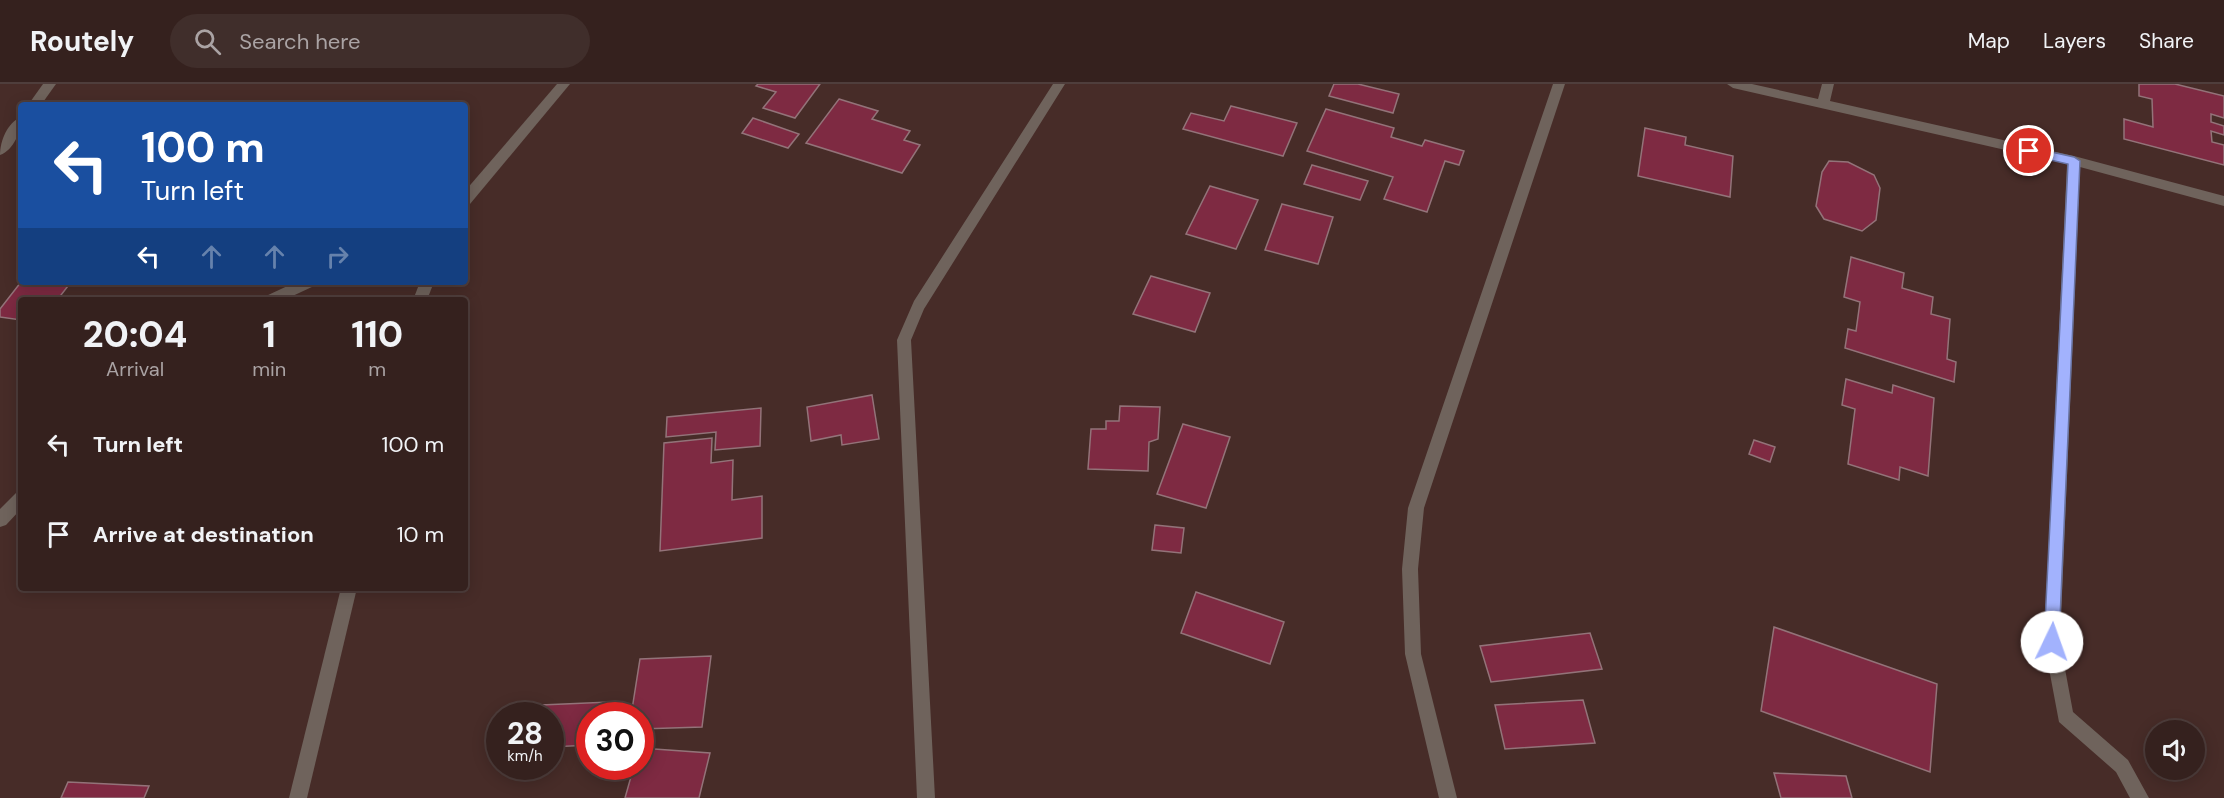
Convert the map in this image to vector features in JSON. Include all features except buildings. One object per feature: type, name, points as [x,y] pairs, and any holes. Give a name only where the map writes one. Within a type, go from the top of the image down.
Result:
[{"type":"street","points":[[36,102],[50,84]]},
{"type":"street","points":[[468,196],[564,84]]},
{"type":"street","points":[[926,798],[904,340],[919,305],[1059,84]]},
{"type":"street","points":[[1448,798],[1413,654],[1410,569],[1416,507],[1559,84]]},
{"type":"street","points":[[1733,84],[2074,161],[2224,201]]},
{"type":"street","points":[[1823,106],[1828,84]]},
{"type":"street","points":[[0,150],[18,126]]},
{"type":"street","points":[[2074,161],[2052,642],[2065,716],[2122,766],[2140,798]]},
{"type":"street","points":[[277,297],[303,285]]},
{"type":"street","points":[[0,520],[18,501]]},
{"type":"street","points":[[298,798],[349,591]]},
{"type":"route","points":[[2029,151],[2074,161],[2052,642]]}]
